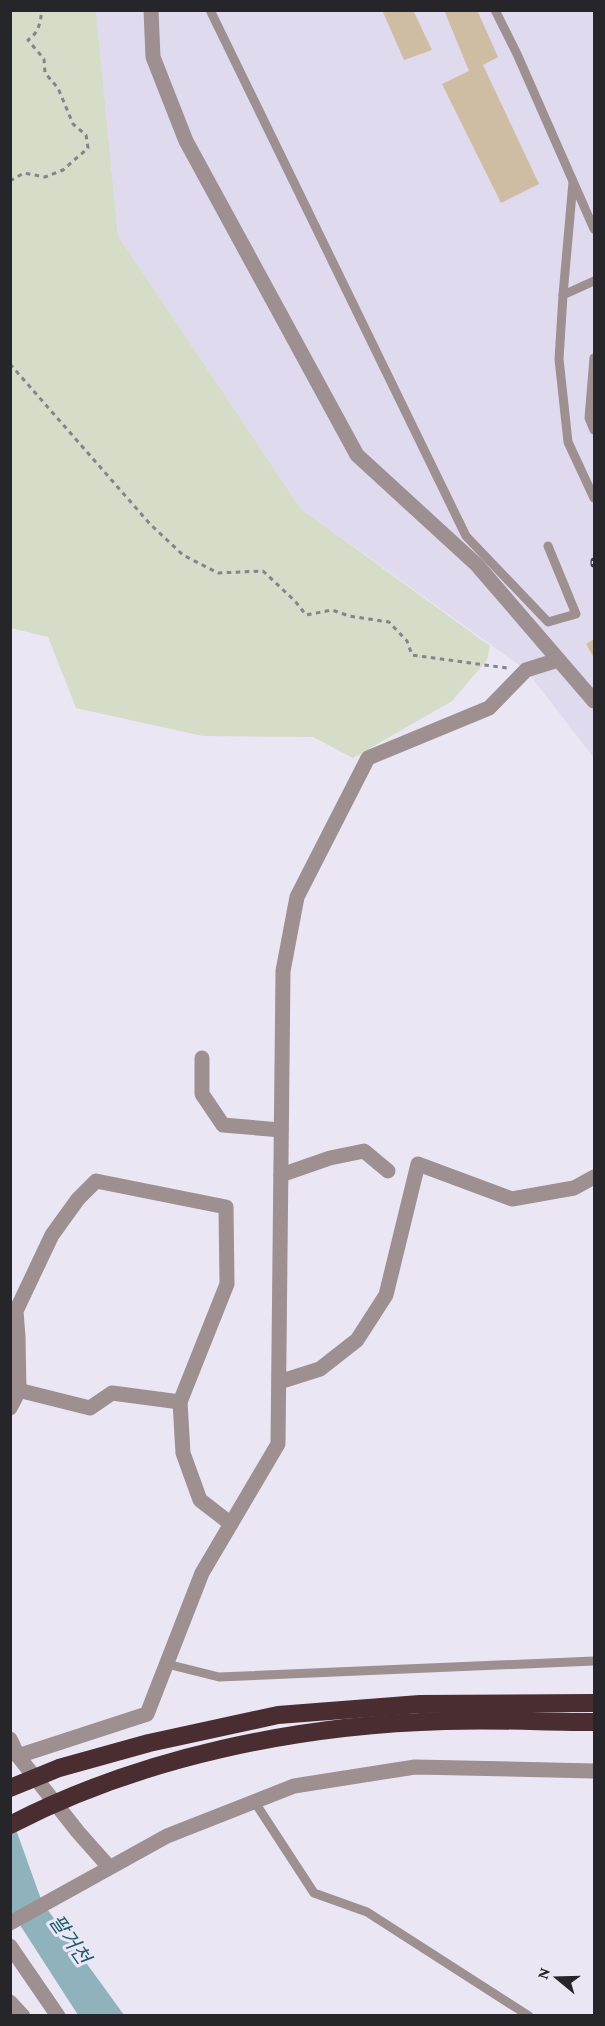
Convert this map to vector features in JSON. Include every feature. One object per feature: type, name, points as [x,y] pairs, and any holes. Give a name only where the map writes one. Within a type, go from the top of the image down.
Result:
[{"type":"highway","points":[[10,1788],[59,1768],[149,1743],[278,1715],[420,1704],[594,1703]]},
{"type":"highway","points":[[10,1825],[48,1806],[130,1776],[208,1753],[249,1744],[369,1725],[445,1721],[594,1722]]},
{"type":"street","points":[[151,10],[153,57],[186,141],[357,455],[477,566],[594,701]]},
{"type":"street","points":[[18,1756],[147,1714],[202,1573],[278,1443],[283,971],[297,897],[368,758],[489,708],[526,670],[558,660]]},
{"type":"street","points":[[202,1058],[202,1094],[223,1125],[281,1130]]},
{"type":"street","points":[[281,1175],[330,1158],[364,1151],[388,1171]]},
{"type":"street","points":[[279,1382],[320,1369],[357,1340],[386,1295],[417,1164],[512,1199],[574,1188],[594,1177]]},
{"type":"street","points":[[10,1408],[15,1390],[15,1311],[52,1235],[78,1199],[96,1181],[226,1207],[228,1284],[180,1402],[183,1453],[200,1500],[231,1524]]},
{"type":"street","points":[[15,1390],[90,1408],[112,1393],[180,1402]]},
{"type":"street","points":[[10,1739],[18,1756],[109,1867]]},
{"type":"street","points":[[10,1923],[167,1836],[294,1786],[415,1767],[594,1771]]},
{"type":"street","points":[[10,1946],[58,2016]]},
{"type":"street","points":[[10,2002],[23,2016]]},
{"type":"lane","points":[[210,10],[466,536],[548,622],[576,614],[548,546]]},
{"type":"lane","points":[[495,10],[517,54],[594,229]]},
{"type":"lane","points":[[573,180],[559,359],[568,442],[594,498]]},
{"type":"lane","points":[[563,295],[594,281]]},
{"type":"lane","points":[[594,358],[589,418],[594,430]]},
{"type":"lane","points":[[167,1664],[219,1677],[594,1661]]},
{"type":"lane","points":[[254,1801],[315,1893],[367,1912],[529,2016]]},
{"type":"path","points":[[10,181],[24,173],[45,177],[63,170],[88,148],[86,135],[73,124],[58,88],[45,73],[44,59],[28,40],[36,34],[42,10]]},
{"type":"path","points":[[10,364],[150,524],[183,555],[218,573],[263,571],[295,601],[306,615],[332,610],[349,616],[389,622],[407,642],[412,656],[526,670]]},
{"type":"shaded area","points":[[96,11],[594,11],[594,758],[526,670],[301,509],[118,236]]},
{"type":"green space","points":[[11,10],[96,11],[118,236],[301,509],[490,646],[487,660],[452,701],[353,758],[313,737],[203,736],[76,708],[48,637],[11,628]]},
{"type":"water","points":[[10,1813],[42,1902],[124,2015],[78,2015],[11,1911]]},
{"type":"building","points":[[382,10],[413,10],[432,50],[404,60]]},
{"type":"building","points":[[444,10],[477,10],[498,57],[483,65],[539,184],[501,203],[442,84],[469,71]]},
{"type":"building","points":[[594,639],[594,658],[586,644]]},
{"type":"water label","name":"팔거천","points":[[70,1939]]}]
